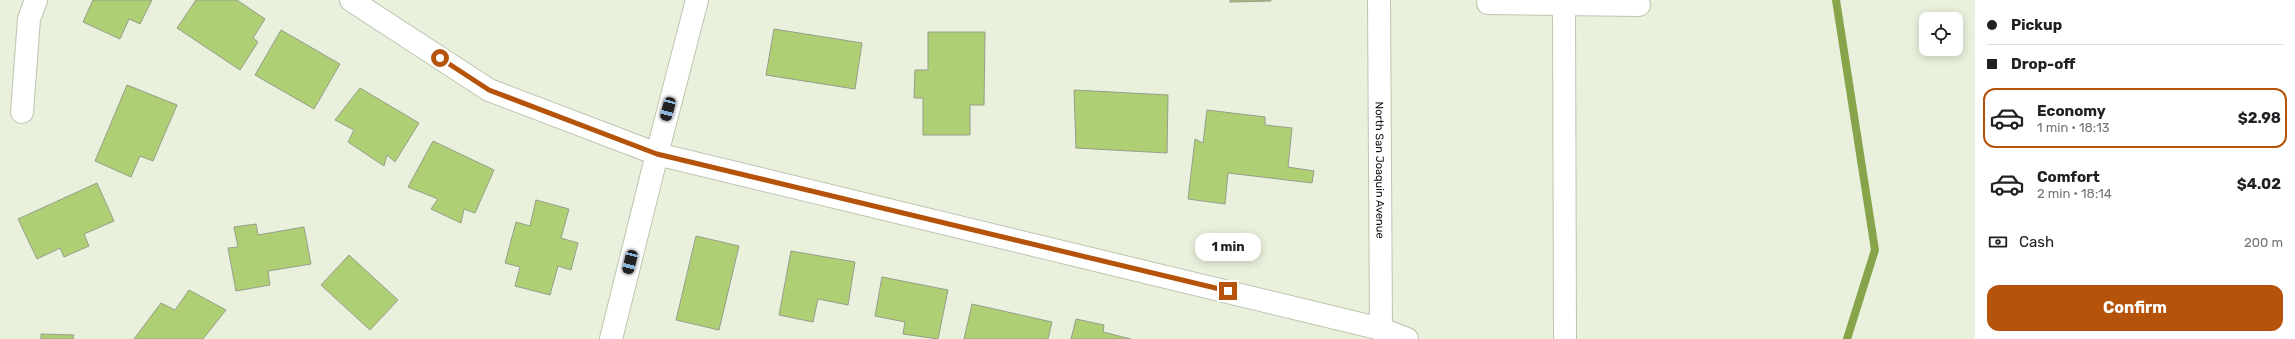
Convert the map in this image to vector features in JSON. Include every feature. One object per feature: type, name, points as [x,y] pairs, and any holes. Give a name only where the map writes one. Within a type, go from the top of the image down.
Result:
[{"type":"street","points":[[22,112],[29,19],[36,0]]},
{"type":"street","points":[[351,0],[489,90],[657,154],[1381,334],[1407,339]]},
{"type":"street","points":[[611,339],[697,0]]},
{"type":"street","name":"North San Joaquin Avenue","points":[[1379,0],[1381,334]]},
{"type":"street","points":[[1488,3],[1639,5]]},
{"type":"street","points":[[1564,4],[1565,339]]},
{"type":"building","points":[[93,0],[152,0],[140,24],[129,19],[120,39],[83,22]]},
{"type":"building","points":[[196,0],[237,0],[265,19],[253,38],[258,42],[240,70],[177,28]]},
{"type":"building","points":[[1230,0],[1271,0],[1271,1],[1230,2]]},
{"type":"building","points":[[774,29],[862,43],[855,89],[766,75]]},
{"type":"building","points":[[281,30],[340,64],[314,109],[255,75]]},
{"type":"building","points":[[928,32],[985,32],[984,105],[970,105],[970,135],[923,135],[923,98],[914,98],[915,70],[928,70]]},
{"type":"building","points":[[127,85],[177,105],[153,161],[140,156],[131,177],[95,161]]},
{"type":"building","points":[[360,88],[419,123],[395,162],[387,155],[384,166],[348,142],[354,130],[335,120]]},
{"type":"building","points":[[1074,90],[1168,95],[1167,153],[1076,148]]},
{"type":"building","points":[[1207,110],[1265,117],[1265,125],[1292,128],[1288,167],[1314,171],[1312,183],[1228,173],[1225,204],[1188,199],[1195,139],[1203,143]]},
{"type":"building","points":[[433,141],[494,170],[475,213],[464,209],[461,223],[431,209],[438,199],[408,187]]},
{"type":"building","points":[[97,183],[114,221],[84,234],[89,246],[64,257],[60,248],[37,259],[18,219]]},
{"type":"building","points":[[536,200],[569,209],[561,238],[578,243],[571,270],[558,266],[550,295],[515,286],[520,267],[505,263],[516,222],[530,226]]},
{"type":"building","points":[[256,224],[258,235],[304,227],[311,264],[268,271],[270,285],[236,291],[228,248],[238,247],[234,227]]},
{"type":"building","points":[[696,236],[739,246],[719,330],[676,320]]},
{"type":"building","points":[[791,251],[855,262],[848,305],[818,299],[813,322],[779,315]]},
{"type":"building","points":[[349,255],[398,300],[370,330],[321,285]]},
{"type":"building","points":[[882,277],[948,290],[938,339],[903,334],[905,322],[875,316]]},
{"type":"building","points":[[189,290],[226,310],[203,339],[134,339],[161,303],[175,310]]},
{"type":"building","points":[[972,304],[1052,322],[1048,339],[964,339]]},
{"type":"building","points":[[1076,319],[1104,325],[1103,332],[1131,339],[1071,339]]},
{"type":"building","points":[[41,334],[74,335],[73,339],[41,339]]},
{"type":"waterway","points":[[1836,0],[1875,250],[1847,339]]},
{"type":"route","points":[[440,58],[489,90],[657,154],[1228,291]]}]
